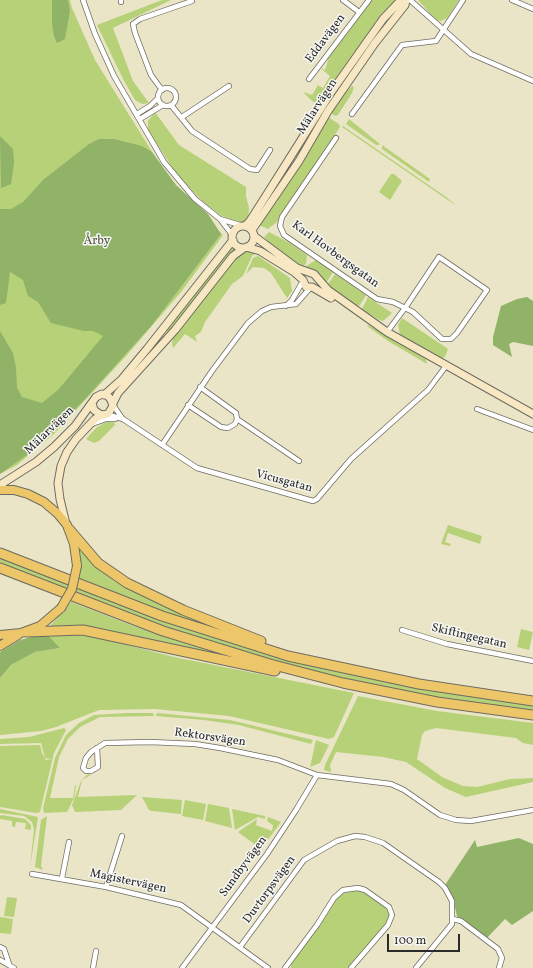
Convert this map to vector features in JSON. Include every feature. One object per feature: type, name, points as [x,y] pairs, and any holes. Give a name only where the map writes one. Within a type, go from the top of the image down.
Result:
[{"type":"highway","points":[[68,527],[98,563],[127,583],[189,613],[278,648],[288,656]]},
{"type":"highway","points":[[0,553],[162,616],[288,656],[414,682],[533,700]]},
{"type":"highway","points":[[0,568],[163,631],[232,654],[310,675],[437,702],[533,716]]},
{"type":"highway","points":[[24,633],[83,630],[256,668],[310,675]]},
{"type":"main road","name":"Mälarvägen","points":[[244,226],[249,223],[336,85],[383,19],[401,0]]},
{"type":"main road","name":"Mälarvägen","points":[[253,233],[328,111],[375,43],[404,5],[406,0]]},
{"type":"main road","points":[[253,233],[253,242],[233,256],[175,330],[118,392],[111,410],[104,414],[95,411],[92,403],[96,397],[104,394],[122,379],[233,238],[237,228],[244,226],[253,233],[297,268],[310,273],[328,290],[387,332],[533,414]]},
{"type":"main road","points":[[233,238],[238,246],[260,251],[294,272],[306,286],[312,287],[326,294],[375,327],[387,332]]},
{"type":"main road","points":[[303,281],[304,276],[310,273]]},
{"type":"main road","points":[[312,287],[316,284],[317,278]]},
{"type":"main road","points":[[104,394],[109,397],[113,404]]},
{"type":"main road","name":"Mälarvägen","points":[[0,485],[36,462],[54,447],[75,426],[92,403]]},
{"type":"main road","name":"Mälarvägen","points":[[68,527],[60,499],[58,482],[60,471],[67,452],[89,425],[104,414]]},
{"type":"main road","points":[[0,490],[14,490],[28,494],[44,502],[58,514],[68,527],[74,544],[76,566],[72,589],[61,608],[49,620],[0,646]]},
{"type":"main road","points":[[0,635],[24,633]]},
{"type":"street","points":[[83,0],[101,48],[149,137],[178,180],[195,199],[220,219],[233,238]]},
{"type":"street","name":"Eddavägen","points":[[343,0],[359,12]]},
{"type":"street","name":"Eddavägen","points":[[309,79],[369,0]]},
{"type":"street","points":[[410,0],[471,54],[533,81]]},
{"type":"street","points":[[352,114],[402,45],[433,42],[438,39],[463,0]]},
{"type":"street","points":[[512,0],[533,9]]},
{"type":"street","points":[[162,90],[151,75],[134,33],[133,24],[140,19],[192,1]]},
{"type":"street","points":[[182,117],[229,86]]},
{"type":"street","points":[[137,114],[150,106],[158,98],[162,90],[168,88],[174,92],[175,98],[171,105]]},
{"type":"street","points":[[158,98],[164,106]]},
{"type":"street","points":[[140,119],[164,106],[171,105]]},
{"type":"street","points":[[171,105],[192,131],[250,169],[257,170],[270,150]]},
{"type":"street","name":"Karl Hovbergsgatan","points":[[336,138],[282,217],[280,226],[281,230],[291,240],[377,299],[389,301],[405,308]]},
{"type":"street","points":[[220,219],[244,226]]},
{"type":"street","points":[[387,332],[440,257],[487,290],[451,339],[442,339],[413,312],[405,308]]},
{"type":"street","points":[[286,306],[292,300],[303,281]]},
{"type":"street","points":[[162,444],[200,388],[248,323],[262,311],[271,307],[296,304],[312,287]]},
{"type":"street","name":"Vicusgatan","points":[[104,414],[123,419],[197,468],[315,501],[351,459],[428,390],[446,366]]},
{"type":"street","points":[[188,405],[224,428],[231,427],[237,419],[236,413],[200,388]]},
{"type":"street","name":"Vicusgatan","points":[[113,404],[123,419]]},
{"type":"street","points":[[477,409],[533,430]]},
{"type":"street","points":[[89,425],[106,419],[123,419]]},
{"type":"street","points":[[237,419],[300,461]]},
{"type":"street","name":"Skiftingegatan","points":[[402,630],[447,644],[533,661]]},
{"type":"street","name":"Rektorsvägen","points":[[97,748],[105,743],[116,742],[195,744],[270,758],[293,765],[317,775],[391,784],[404,790],[440,815],[456,820],[471,821],[533,810]]},
{"type":"street","points":[[97,748],[98,767],[92,771],[86,771],[83,768],[86,758],[97,748]]},
{"type":"street","name":"Sundbyvägen","points":[[182,968],[267,854],[317,775]]},
{"type":"street","points":[[527,812],[533,815]]},
{"type":"street","points":[[106,887],[122,836]]},
{"type":"street","name":"Duvtorpsvägen","points":[[240,947],[304,860],[337,840],[355,836],[365,837],[383,843],[439,882],[445,888],[452,901],[453,918]]},
{"type":"street","points":[[62,878],[69,842]]},
{"type":"street","name":"Magistervägen","points":[[32,874],[62,878],[172,902],[190,910],[268,968]]},
{"type":"street","points":[[285,968],[317,925],[334,898],[343,890],[358,888],[365,890],[389,907],[392,915],[388,925],[351,968]]},
{"type":"street","points":[[416,968],[450,928],[453,918],[461,921],[498,949],[502,958],[499,968]]},
{"type":"street","points":[[0,947],[4,949],[9,964]]},
{"type":"street","points":[[93,968],[96,951]]},
{"type":"street","points":[[0,960],[14,968]]},
{"type":"green space","name":"Årby","points":[[0,0],[70,0],[72,8],[95,60],[167,176],[192,205],[223,235],[181,292],[127,355],[54,434],[17,465],[0,474]]},
{"type":"green space","points":[[52,0],[68,0],[70,11],[65,39],[57,43],[52,24]]},
{"type":"green space","points":[[162,0],[171,0],[113,28],[133,81],[149,103],[142,104],[135,100],[123,79],[97,25]]},
{"type":"green space","points":[[372,0],[395,0],[350,58],[318,104],[312,101],[303,92],[312,95],[318,85],[323,88],[330,76],[319,67],[324,70],[326,68],[329,56]]},
{"type":"green space","points":[[418,0],[459,0],[447,18],[441,21],[436,20]]},
{"type":"green space","points":[[352,86],[354,87],[352,93],[338,115],[335,116],[331,113],[342,96]]},
{"type":"green space","points":[[155,112],[179,145],[246,187],[246,196],[249,208],[248,219],[245,222],[238,222],[222,216],[201,200],[176,173],[148,130],[148,121]]},
{"type":"green space","points":[[328,117],[339,124],[340,127],[277,222],[268,229],[259,225]]},
{"type":"green space","points":[[349,119],[380,144],[376,145],[346,124]]},
{"type":"green space","points":[[343,126],[446,197],[458,207],[342,127]]},
{"type":"green space","points":[[0,136],[13,149],[14,163],[11,184],[1,188]]},
{"type":"green space","points":[[99,139],[114,139],[142,146],[152,152],[176,185],[208,214],[221,234],[152,325],[85,399],[38,447],[0,474],[0,331],[13,353],[16,368],[17,388],[22,397],[42,403],[59,389],[103,336],[93,331],[84,331],[51,323],[38,302],[28,296],[23,280],[10,272],[6,303],[0,305],[0,209],[11,209],[23,202],[43,180],[89,144]]},
{"type":"green space","points":[[382,145],[430,179],[429,182],[382,149]]},
{"type":"green space","points":[[391,174],[394,174],[402,181],[390,200],[379,192]]},
{"type":"green space","points":[[269,232],[290,243],[307,255],[306,264],[301,267],[267,245],[268,241],[264,237]]},
{"type":"green space","points":[[231,245],[236,250],[169,333],[166,330]]},
{"type":"green space","points":[[244,251],[257,252],[252,256],[243,276],[232,284],[205,322],[201,332],[195,336],[197,342],[185,334],[173,348],[173,337],[232,262]]},
{"type":"green space","points":[[258,256],[290,278],[292,291],[287,298],[271,273],[264,268],[253,267],[246,274],[253,258]]},
{"type":"green space","points":[[316,260],[333,272],[325,285],[317,272],[303,268]]},
{"type":"green space","points":[[335,274],[366,295],[360,305],[358,306],[329,287],[328,284]]},
{"type":"green space","points":[[368,297],[392,313],[383,321],[362,309]]},
{"type":"green space","points":[[527,297],[533,301],[533,346],[513,342],[509,344],[512,357],[493,345],[493,337],[501,306],[517,299]]},
{"type":"green space","points":[[402,318],[448,349],[445,357],[442,358],[400,335],[398,325]]},
{"type":"green space","points":[[368,325],[426,359],[427,364],[388,341],[367,326]]},
{"type":"green space","points":[[108,421],[114,422],[115,425],[99,441],[94,443],[86,439],[96,428]]},
{"type":"green space","points":[[448,525],[482,536],[480,544],[448,533],[445,542],[451,544],[450,546],[441,544]]},
{"type":"green space","points":[[80,550],[114,581],[131,591],[225,632],[174,616],[79,580],[81,563]]},
{"type":"green space","points":[[0,558],[69,585],[66,591],[0,565]]},
{"type":"green space","points":[[77,588],[212,637],[286,658],[405,685],[533,705],[533,712],[399,691],[270,661],[137,618],[75,594]]},
{"type":"green space","points":[[71,602],[136,627],[236,660],[78,626],[49,627]]},
{"type":"green space","points":[[521,629],[533,632],[529,650],[517,647]]},
{"type":"green space","points":[[46,633],[80,633],[174,657],[354,693],[334,737],[329,739],[229,716],[155,709],[99,710],[56,727],[41,731],[0,735],[0,678],[11,665],[35,652],[60,648]]},
{"type":"green space","points":[[46,633],[60,648],[35,652],[11,665],[0,678],[0,652],[20,640]]},
{"type":"green space","points":[[358,696],[437,711],[533,723],[533,745],[523,743],[516,738],[436,728],[425,731],[422,735],[417,759],[442,777],[463,786],[477,787],[510,779],[533,778],[533,782],[466,797],[445,788],[406,762],[383,757],[336,752],[330,765],[331,772],[324,770]]},
{"type":"green space","points":[[153,713],[154,716],[100,717],[80,727],[68,739],[59,757],[50,798],[73,798],[75,785],[74,798],[67,812],[44,813],[43,808],[55,758],[66,735],[79,723],[94,715]]},
{"type":"green space","points":[[157,713],[230,720],[313,740],[311,744],[239,725],[156,716]]},
{"type":"green space","points":[[64,728],[66,730],[54,753],[40,812],[36,813],[0,807],[0,746],[40,745],[42,753],[46,760],[52,759],[45,758],[41,743],[0,744],[0,739],[29,737]]},
{"type":"green space","points":[[316,740],[329,745],[320,763],[310,767]]},
{"type":"green space","points":[[88,774],[91,775],[82,780]]},
{"type":"green space","points":[[82,780],[78,797],[137,795],[121,810],[75,812],[72,805]]},
{"type":"green space","points":[[142,797],[182,800],[181,814],[149,810]]},
{"type":"green space","points":[[185,800],[206,804],[203,820],[182,816]]},
{"type":"green space","points":[[208,804],[229,808],[232,828],[205,821]]},
{"type":"green space","points":[[0,809],[38,817],[30,867],[34,829],[32,822],[24,816],[0,813]]},
{"type":"green space","points":[[232,809],[265,816],[265,819],[258,817],[235,830]]},
{"type":"green space","points":[[2,815],[25,819],[31,825],[31,830],[25,829],[26,823],[16,822],[15,827],[12,826],[12,821],[0,819],[0,816]]},
{"type":"green space","points":[[47,816],[41,866],[43,870],[35,867],[41,820]]},
{"type":"green space","points":[[268,817],[281,822],[261,849],[238,832],[257,819],[256,825],[272,831],[273,825],[267,821]]},
{"type":"green space","points":[[519,838],[533,844],[533,911],[512,925],[505,919],[487,938],[457,916],[452,895],[445,885],[475,840],[477,847]]},
{"type":"green space","points":[[357,890],[364,892],[385,907],[390,915],[387,922],[348,968],[291,968],[291,964],[316,930],[335,900],[342,894]]},
{"type":"green space","points":[[7,897],[17,898],[14,917],[4,916]]},
{"type":"green space","points":[[0,917],[13,919],[11,934],[0,933]]}]
